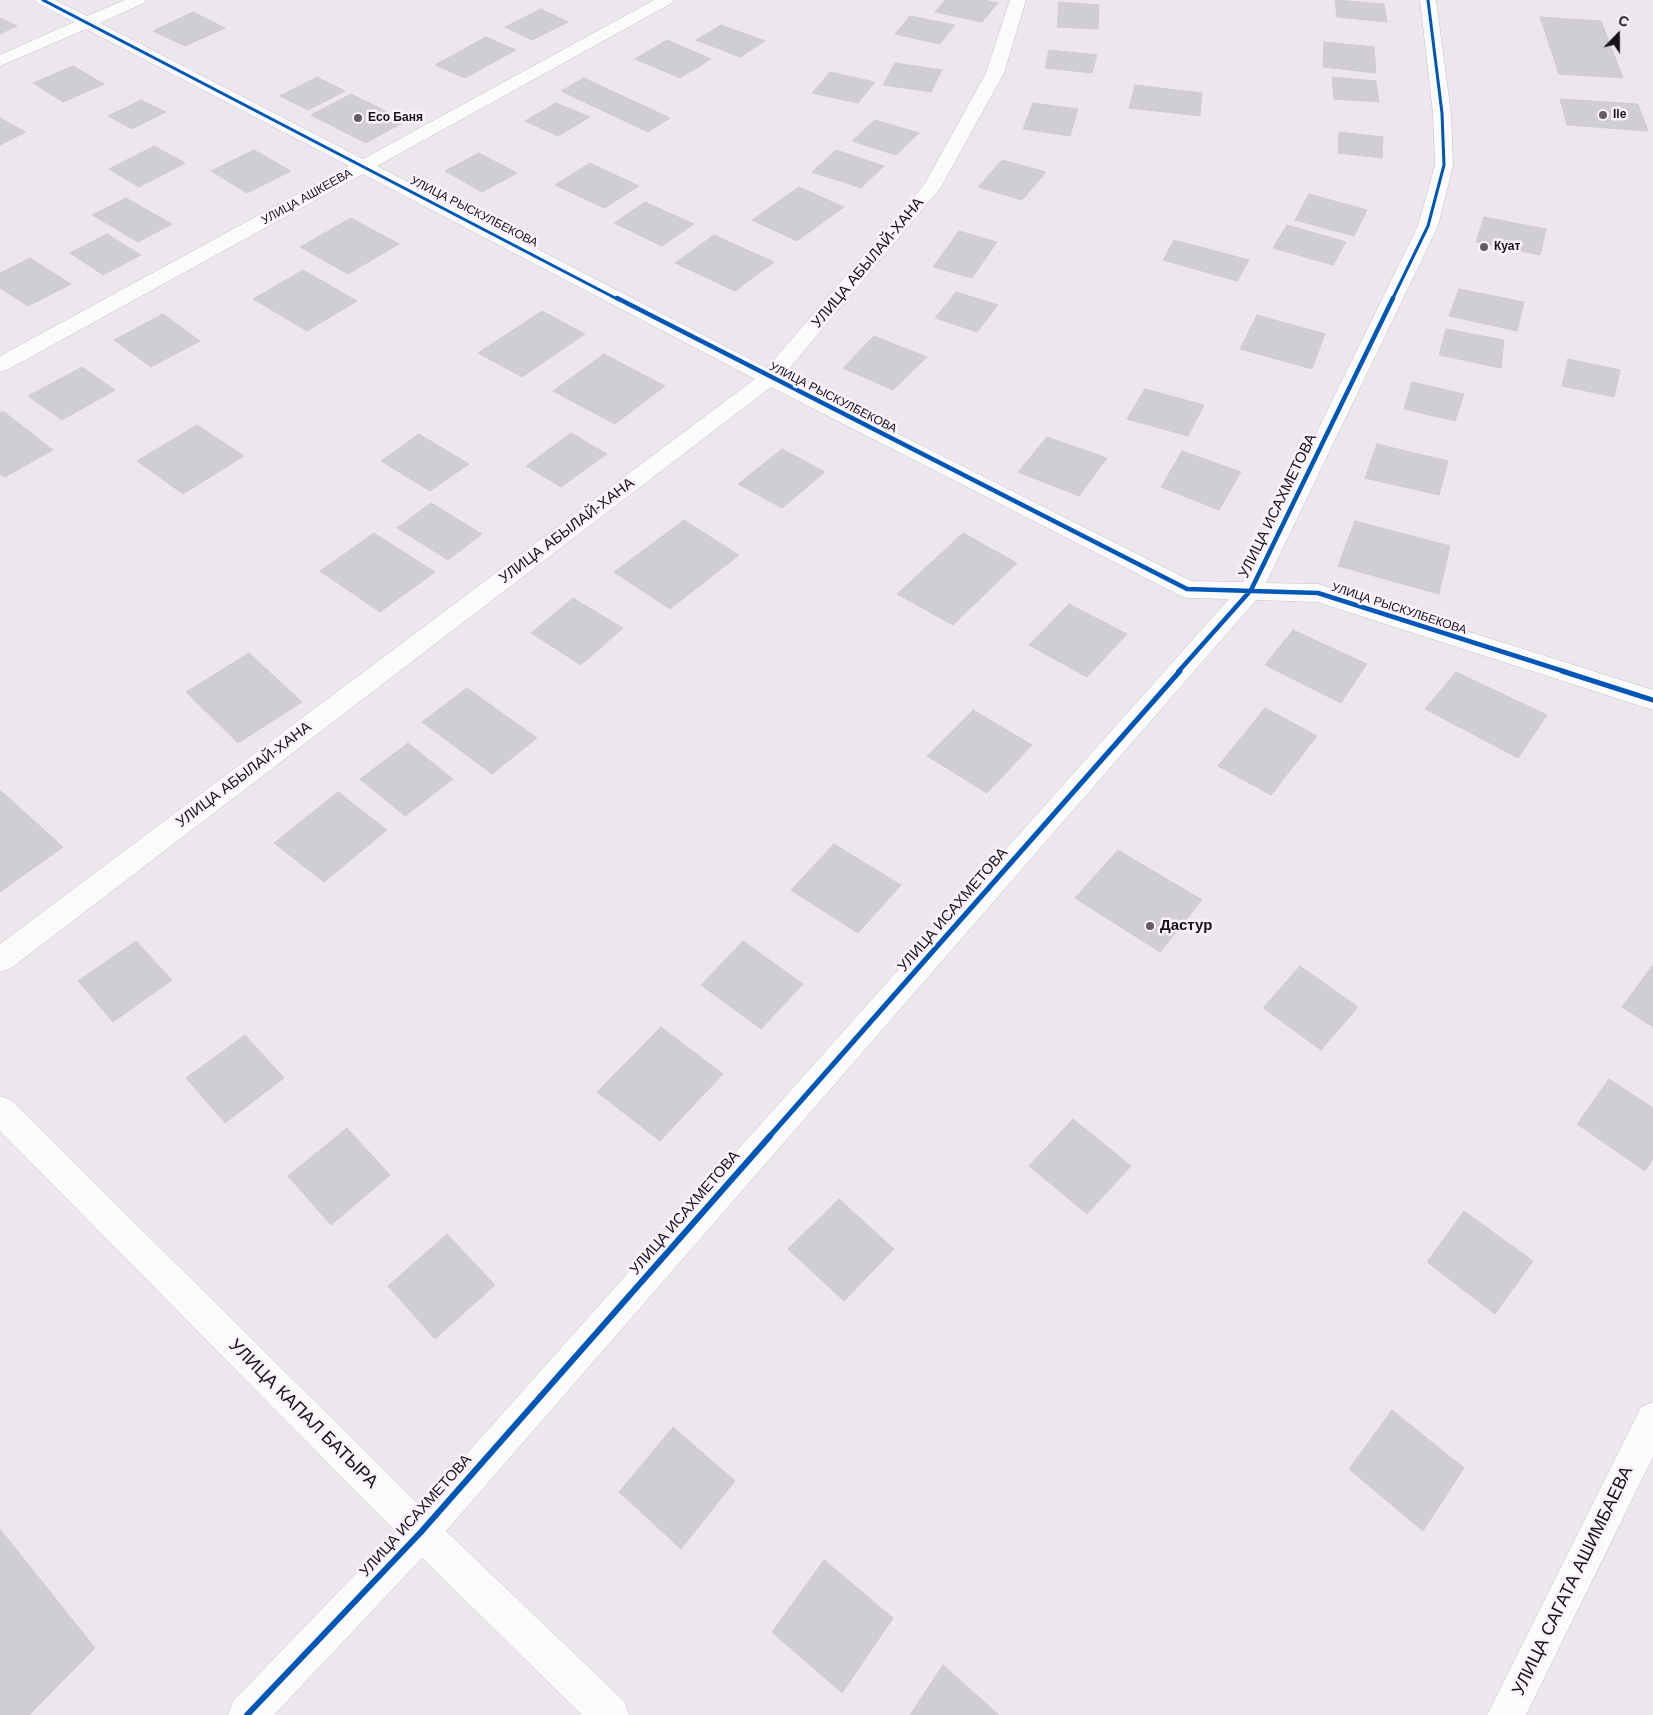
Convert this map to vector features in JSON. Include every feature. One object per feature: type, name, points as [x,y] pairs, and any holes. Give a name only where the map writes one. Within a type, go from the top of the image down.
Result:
[{"type":"street","name":"УЛИЦА РЫСКУЛБЕКОВА","points":[[43,0],[770,378],[1187,589],[1318,593],[1653,700]]},
{"type":"street","points":[[0,61],[138,0]]},
{"type":"street","name":"УЛИЦА АШКЕЕВА","points":[[0,365],[666,0]]},
{"type":"street","name":"УЛИЦА АБЫЛАЙ-ХАНА","points":[[0,960],[770,378],[932,187],[995,72],[1018,0]]},
{"type":"street","name":"УЛИЦА ИСАХМЕТОВА","points":[[246,1715],[421,1532],[1251,590],[1428,226],[1444,165],[1442,113],[1428,0]]},
{"type":"street","name":"УЛИЦА КАПАЛ БАТЫРА","points":[[0,1110],[421,1532],[610,1715]]},
{"type":"street","name":"УЛИЦА САГАТА АШИМБАЕВА","points":[[1506,1715],[1653,1419]]},
{"type":"building","points":[[945,0],[984,0],[998,3],[982,22],[935,12]]},
{"type":"building","points":[[1335,0],[1384,4],[1387,22],[1337,17]]},
{"type":"building","points":[[1059,2],[1099,5],[1098,29],[1057,27]]},
{"type":"building","points":[[541,9],[568,22],[532,40],[505,27]]},
{"type":"building","points":[[193,12],[225,28],[185,46],[153,31]]},
{"type":"building","points":[[910,16],[955,25],[940,44],[895,34]]},
{"type":"building","points":[[1540,17],[1601,21],[1623,78],[1559,74]]},
{"type":"building","points":[[0,18],[17,26],[0,34]]},
{"type":"building","points":[[721,25],[765,41],[740,57],[696,40]]},
{"type":"building","points":[[486,37],[516,50],[465,78],[435,65]]},
{"type":"building","points":[[667,40],[711,59],[680,78],[635,59]]},
{"type":"building","points":[[1324,42],[1374,47],[1376,73],[1323,67]]},
{"type":"building","points":[[1049,50],[1097,55],[1092,73],[1045,68]]},
{"type":"building","points":[[895,63],[942,70],[931,92],[883,85]]},
{"type":"building","points":[[73,66],[104,84],[63,102],[33,83]]},
{"type":"building","points":[[830,72],[875,82],[858,103],[812,93]]},
{"type":"building","points":[[317,77],[345,91],[308,110],[280,96]]},
{"type":"building","points":[[1332,77],[1376,81],[1379,102],[1334,99]]},
{"type":"building","points":[[584,78],[670,118],[648,132],[561,91]]},
{"type":"building","points":[[1135,85],[1202,93],[1200,116],[1129,108]]},
{"type":"building","name":"Eco Баня","points":[[351,94],[406,121],[366,143],[311,115]]},
{"type":"building","name":"Ile","points":[[1560,99],[1638,104],[1648,131],[1567,125]]},
{"type":"building","points":[[141,100],[166,112],[132,129],[108,116]]},
{"type":"building","points":[[556,103],[590,117],[558,136],[525,121]]},
{"type":"building","points":[[1033,103],[1078,109],[1070,136],[1023,129]]},
{"type":"building","points":[[0,118],[26,132],[0,145]]},
{"type":"building","points":[[875,120],[919,133],[896,155],[852,141]]},
{"type":"building","points":[[1339,132],[1383,137],[1382,158],[1338,153]]},
{"type":"building","points":[[154,146],[185,163],[139,187],[109,169]]},
{"type":"building","points":[[254,150],[291,171],[247,193],[211,171]]},
{"type":"building","points":[[836,150],[884,166],[861,188],[812,172]]},
{"type":"building","points":[[479,153],[517,173],[482,192],[445,171]]},
{"type":"building","points":[[1002,160],[1046,172],[1022,200],[978,187]]},
{"type":"building","points":[[590,163],[639,186],[604,208],[555,185]]},
{"type":"building","points":[[799,187],[844,207],[797,241],[752,220]]},
{"type":"building","points":[[1309,194],[1367,210],[1354,236],[1295,220]]},
{"type":"building","points":[[126,198],[172,224],[138,242],[92,215]]},
{"type":"building","points":[[645,202],[694,224],[662,246],[614,223]]},
{"type":"building","points":[[1484,217],[1546,229],[1540,255],[1476,242]]},
{"type":"building","points":[[351,218],[399,244],[348,274],[300,247]]},
{"type":"building","points":[[1287,225],[1346,242],[1333,265],[1273,248]]},
{"type":"building","points":[[959,231],[997,242],[972,278],[933,267]]},
{"type":"building","points":[[107,234],[141,255],[103,275],[70,253]]},
{"type":"building","points":[[714,235],[774,262],[735,291],[675,263]]},
{"type":"building","points":[[1174,240],[1249,260],[1237,281],[1163,260]]},
{"type":"building","points":[[30,258],[71,284],[28,306],[0,288],[0,273]]},
{"type":"building","points":[[303,270],[357,301],[307,331],[253,299]]},
{"type":"building","points":[[1459,289],[1524,302],[1517,331],[1449,316]]},
{"type":"building","points":[[956,292],[998,305],[977,332],[935,318]]},
{"type":"building","points":[[542,311],[585,334],[522,377],[478,353]]},
{"type":"building","points":[[163,314],[200,341],[151,367],[114,340]]},
{"type":"building","points":[[1257,315],[1325,334],[1312,369],[1240,349]]},
{"type":"building","points":[[1446,329],[1504,340],[1501,368],[1439,355]]},
{"type":"building","points":[[874,336],[927,357],[893,390],[843,368]]},
{"type":"building","points":[[604,354],[665,386],[615,424],[553,391]]},
{"type":"building","points":[[1568,359],[1620,370],[1614,397],[1562,386]]},
{"type":"building","points":[[82,367],[115,390],[62,420],[28,396]]},
{"type":"building","points":[[1412,382],[1464,394],[1455,421],[1404,409]]},
{"type":"building","points":[[1145,389],[1204,405],[1188,436],[1127,419]]},
{"type":"building","points":[[3,411],[53,450],[5,477],[0,474],[0,413]]},
{"type":"building","points":[[197,425],[244,456],[183,494],[137,461]]},
{"type":"building","points":[[571,433],[607,454],[561,487],[526,466]]},
{"type":"building","points":[[419,434],[469,464],[430,491],[381,461]]},
{"type":"building","points":[[1047,437],[1107,458],[1079,496],[1018,472]]},
{"type":"building","points":[[1377,444],[1448,461],[1439,495],[1365,478]]},
{"type":"building","points":[[782,449],[825,472],[782,508],[738,484]]},
{"type":"building","points":[[1182,451],[1241,472],[1219,510],[1161,487]]},
{"type":"building","points":[[431,503],[482,534],[448,560],[397,528]]},
{"type":"building","points":[[684,520],[739,555],[670,609],[614,572]]},
{"type":"building","points":[[1355,521],[1450,546],[1439,594],[1338,566]]},
{"type":"building","points":[[374,533],[435,572],[380,612],[320,571]]},
{"type":"building","points":[[963,533],[1017,563],[953,625],[897,594]]},
{"type":"building","points":[[573,598],[623,628],[581,665],[531,633]]},
{"type":"building","points":[[1069,604],[1127,634],[1087,677],[1029,645]]},
{"type":"building","points":[[1293,630],[1367,664],[1341,703],[1265,665]]},
{"type":"building","points":[[249,653],[302,702],[238,743],[186,692]]},
{"type":"building","points":[[1456,672],[1547,715],[1518,758],[1425,709]]},
{"type":"building","points":[[467,688],[537,738],[492,774],[422,722]]},
{"type":"building","points":[[1265,708],[1317,736],[1271,795],[1218,766]]},
{"type":"building","points":[[973,710],[1032,745],[987,793],[927,756]]},
{"type":"building","points":[[408,743],[453,779],[405,816],[360,779]]},
{"type":"building","points":[[0,790],[63,847],[0,892]]},
{"type":"building","points":[[338,792],[387,830],[324,882],[274,843]]},
{"type":"building","points":[[834,844],[901,885],[858,933],[791,890]]},
{"type":"building","name":"Дастур","points":[[1118,850],[1202,900],[1160,952],[1075,898]]},
{"type":"building","points":[[136,941],[172,980],[113,1022],[78,981]]},
{"type":"building","points":[[743,941],[803,984],[761,1029],[701,985]]},
{"type":"building","points":[[1300,966],[1358,1007],[1321,1050],[1263,1008]]},
{"type":"building","points":[[1653,967],[1653,1027],[1622,1007]]},
{"type":"building","points":[[661,1027],[723,1074],[660,1141],[597,1092]]},
{"type":"building","points":[[245,1035],[284,1078],[225,1123],[186,1078]]},
{"type":"building","points":[[1609,1079],[1653,1108],[1653,1159],[1645,1171],[1577,1124]]},
{"type":"building","points":[[1073,1119],[1131,1166],[1087,1214],[1029,1166]]},
{"type":"building","points":[[347,1128],[390,1175],[331,1225],[288,1176]]},
{"type":"building","points":[[839,1199],[894,1249],[844,1301],[788,1249]]},
{"type":"building","points":[[1464,1211],[1533,1261],[1495,1314],[1427,1262]]},
{"type":"building","points":[[447,1234],[495,1285],[435,1339],[388,1286]]},
{"type":"building","points":[[1392,1410],[1464,1468],[1423,1531],[1349,1469]]},
{"type":"building","points":[[673,1427],[735,1481],[681,1549],[619,1492]]},
{"type":"building","points":[[0,1529],[95,1648],[29,1715],[0,1715]]},
{"type":"building","points":[[824,1560],[893,1618],[842,1693],[772,1632]]},
{"type":"building","points":[[943,1665],[999,1715],[910,1715]]},
{"type":"cycle path","points":[[43,0],[770,378],[1187,589],[1318,593],[1653,700]]},
{"type":"cycle path","points":[[247,1715],[421,1532],[1251,590],[1428,226],[1444,165],[1442,113],[1428,0]]},
{"type":"place","name":"Ile","points":[[1603,115]]},
{"type":"place","name":"Eco Баня","points":[[358,118]]},
{"type":"place","name":"Куат","points":[[1484,247]]},
{"type":"place","name":"Дастур","points":[[1150,926]]}]
